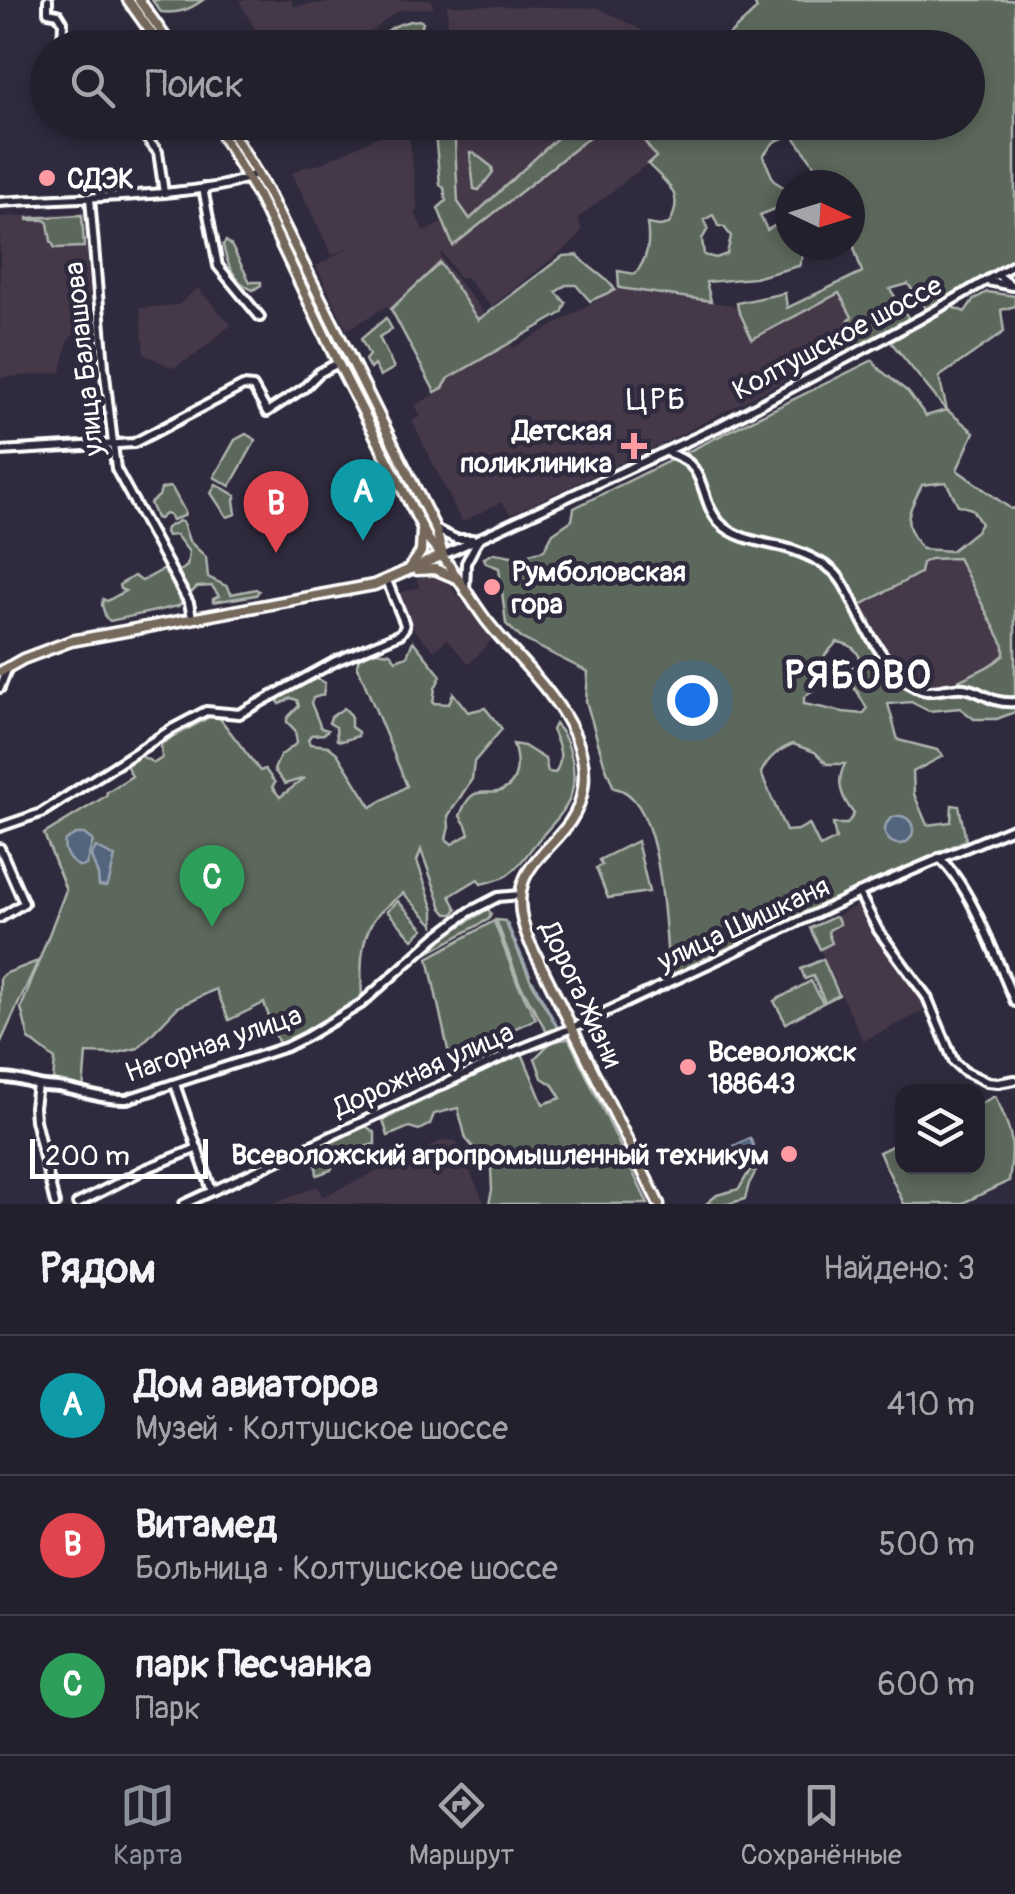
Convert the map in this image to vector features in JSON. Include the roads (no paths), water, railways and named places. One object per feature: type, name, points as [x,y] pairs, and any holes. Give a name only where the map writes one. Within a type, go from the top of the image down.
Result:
[{"type":"main road","points":[[128,0],[149,30]]},
{"type":"main road","points":[[139,0],[160,30]]},
{"type":"main road","name":"Дорога Жизни","points":[[225,140],[310,302],[422,530],[489,624],[571,726],[582,756],[584,786],[576,812],[526,874],[520,895],[522,923],[659,1204]]},
{"type":"main road","name":"Дорога Жизни","points":[[237,140],[257,172],[436,530],[443,555]]},
{"type":"main road","points":[[408,572],[420,552],[422,530]]},
{"type":"main road","name":"Колтушское шоссе","points":[[4,669],[71,641],[387,581],[443,555]]},
{"type":"main road","points":[[408,572],[435,569],[458,579]]},
{"type":"street","points":[[48,0],[48,12],[58,14],[63,30]]},
{"type":"street","points":[[147,140],[161,157],[164,193]]},
{"type":"street","points":[[0,202],[164,193],[226,185],[257,172]]},
{"type":"street","points":[[203,188],[218,266],[260,316]]},
{"type":"street","name":"улица Балашова","points":[[90,198],[116,469],[189,603],[192,618]]},
{"type":"street","name":"Колтушское шоссе","points":[[443,555],[667,452],[920,320],[1015,264]]},
{"type":"street","points":[[998,275],[1014,287]]},
{"type":"street","points":[[987,281],[1014,287]]},
{"type":"street","points":[[0,451],[141,440],[243,386],[252,387],[268,412],[338,363]]},
{"type":"street","points":[[667,452],[694,468],[720,524],[734,534],[795,550],[837,574],[864,624],[906,682],[926,690],[969,688],[1001,703],[1015,702]]},
{"type":"street","points":[[436,530],[456,538],[479,538],[466,563],[466,591]]},
{"type":"street","points":[[0,827],[41,812],[200,714],[212,710],[240,714],[336,662],[400,634],[404,622],[387,581]]},
{"type":"street","points":[[0,688],[4,669]]},
{"type":"street","points":[[859,894],[1015,827]]},
{"type":"street","points":[[0,848],[24,903],[0,918]]},
{"type":"street","points":[[939,858],[956,876],[968,898],[1015,1002]]},
{"type":"street","name":"улица Шишканя","points":[[572,1028],[859,894],[878,930],[926,997],[954,1062],[964,1072],[987,1082],[1015,1080]]},
{"type":"street","name":"Нагорная улица","points":[[0,1078],[21,1078],[114,1100],[136,1097],[286,1047],[361,1004],[436,936],[469,912],[498,897],[520,895]]},
{"type":"street","name":"Дорожная улица","points":[[184,1204],[572,1028]]},
{"type":"street","points":[[175,1084],[212,1190]]},
{"type":"street","points":[[38,1085],[35,1120],[54,1204]]},
{"type":"street","points":[[77,1204],[145,1168],[198,1148]]},
{"type":"water","points":[[899,816],[909,820],[913,830],[909,840],[899,844],[889,840],[885,830],[889,820]]},
{"type":"water","points":[[84,834],[93,841],[82,867],[71,860],[65,849],[65,840]]},
{"type":"water","points":[[96,847],[115,857],[106,887],[99,886],[91,856]]},
{"type":"water","points":[[750,1138],[755,1149],[736,1159],[732,1166],[725,1166],[722,1152]]},
{"type":"waterway","points":[[507,923],[530,975]]},
{"type":"waterway","points":[[533,981],[558,1028]]},
{"type":"place","name":"СДЭК","points":[[47,178]]},
{"type":"place","name":"Детская поликлиника","points":[[634,446]]},
{"type":"place","name":"Дом авиаторов","points":[[363,541]]},
{"type":"place","name":"Витамед","points":[[276,553]]},
{"type":"place","name":"Румболовская гора","points":[[492,587]]},
{"type":"place","name":"парк Песчанка","points":[[212,927]]},
{"type":"place","name":"Всеволожск 188643","points":[[688,1067]]},
{"type":"place","name":"Всеволожский агропромышленный техникум","points":[[789,1154]]},
{"type":"district","name":"ЦРБ","points":[[657,399]]},
{"type":"district","name":"РЯБОВО","points":[[859,675]]}]
